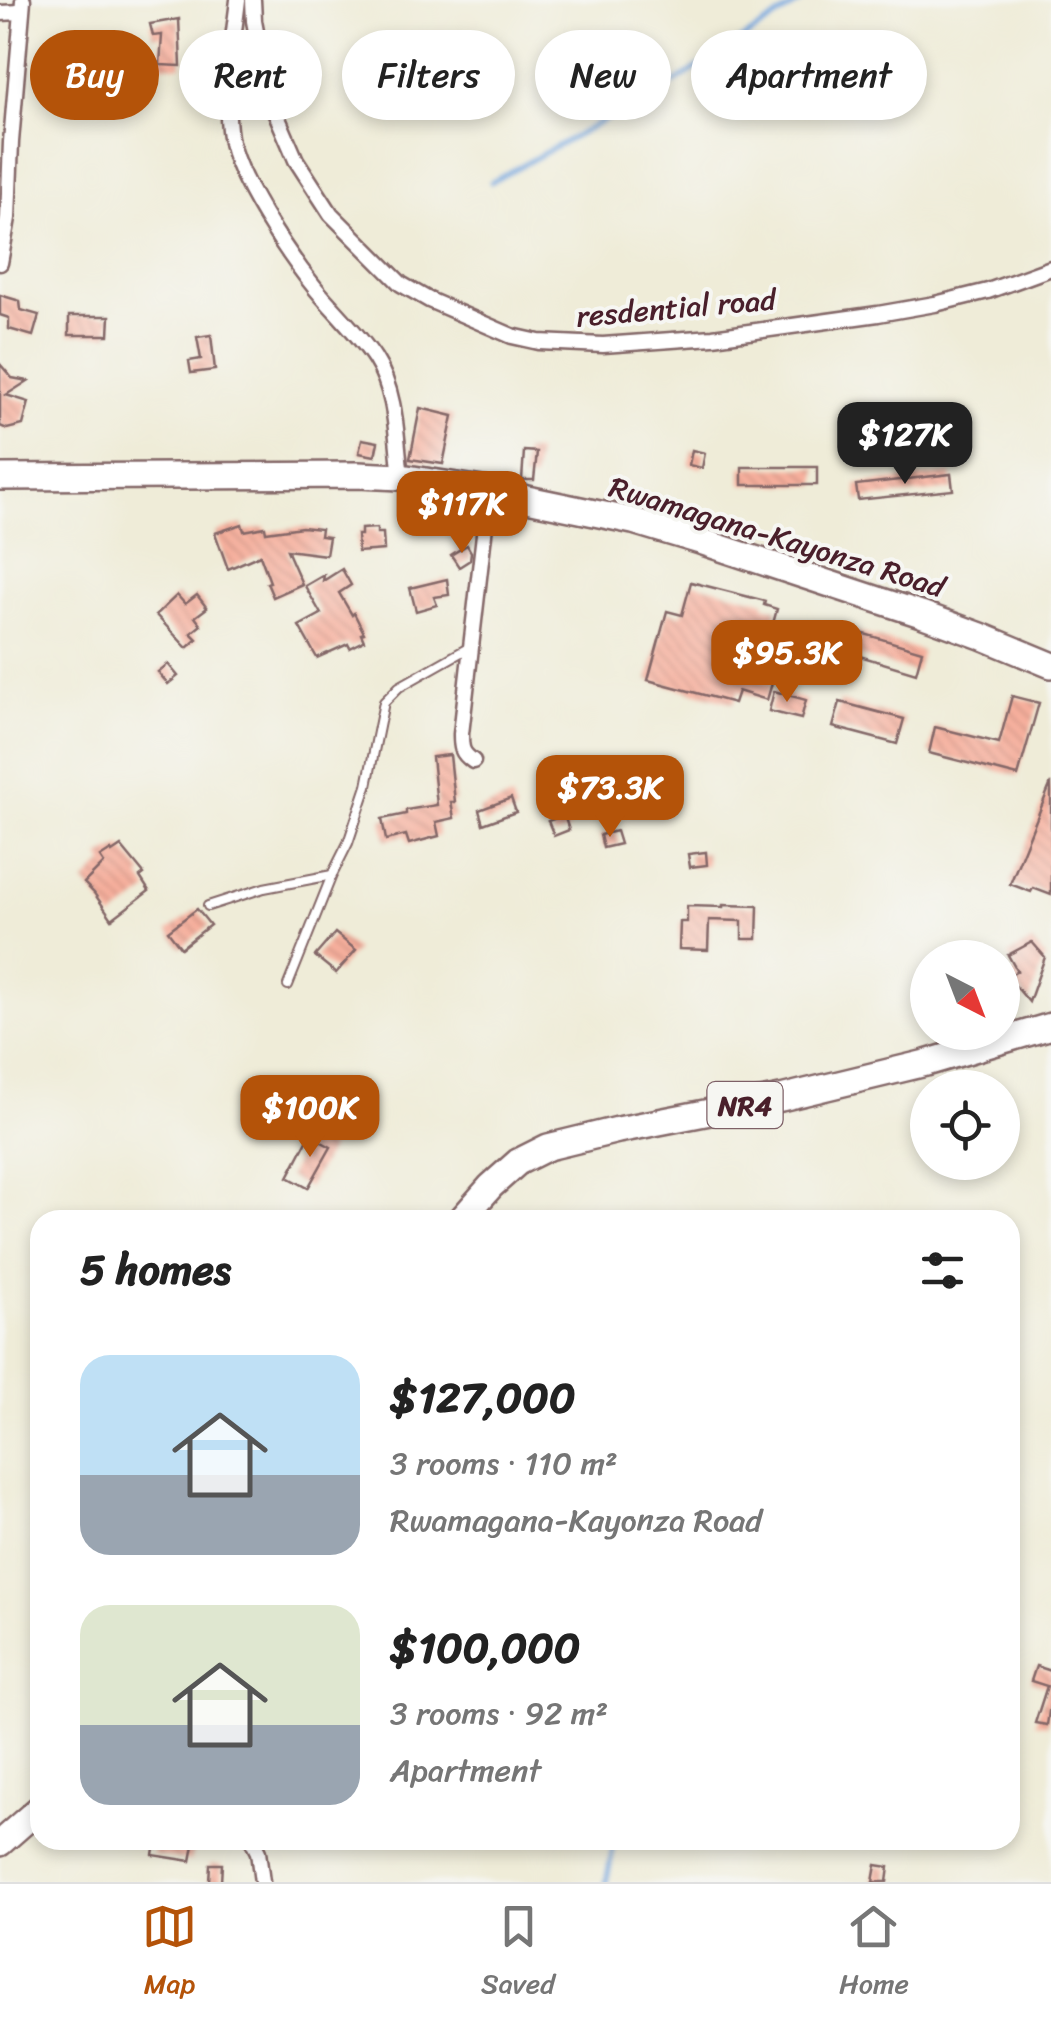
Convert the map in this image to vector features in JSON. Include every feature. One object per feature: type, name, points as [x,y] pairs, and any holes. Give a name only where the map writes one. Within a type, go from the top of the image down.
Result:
[{"type":"highway","name":"Rwamagana-Kayonza Road","points":[[0,477],[358,475],[489,490],[633,521],[700,540],[981,636],[1051,665]]},
{"type":"highway","name":"NR4","points":[[469,1210],[518,1162],[548,1146],[780,1098],[926,1063],[1051,1026]]},
{"type":"highway","points":[[0,1843],[30,1817]]},
{"type":"street","points":[[238,0],[228,86],[232,148],[244,178],[290,251],[376,360],[387,385],[395,421],[401,477]]},
{"type":"street","name":"resdential road","points":[[253,0],[268,95],[296,160],[330,214],[401,284],[512,336],[539,342],[603,346],[712,336],[935,304],[1051,268]]},
{"type":"street","points":[[0,13],[22,6],[8,218],[0,263]]},
{"type":"street","points":[[473,760],[464,755],[460,746],[489,490]]},
{"type":"street","points":[[257,1850],[262,1882]]},
{"type":"lane","points":[[288,984],[348,843],[366,786],[384,702],[399,687],[470,647]]},
{"type":"lane","points":[[208,906],[264,888],[332,876]]},
{"type":"building","points":[[179,19],[179,66],[160,65],[162,35],[159,30],[152,30],[150,24]]},
{"type":"building","points":[[0,295],[20,301],[21,310],[39,315],[33,336],[9,329],[9,318],[0,315]]},
{"type":"building","points":[[69,316],[110,316],[109,335],[69,335]]},
{"type":"building","points":[[211,335],[215,370],[191,373],[189,361],[201,359],[197,337]]},
{"type":"building","points":[[0,364],[12,378],[28,381],[6,395],[29,402],[23,425],[7,429],[0,426]]},
{"type":"building","points":[[420,408],[453,416],[443,464],[410,459]]},
{"type":"building","points":[[362,439],[378,442],[375,456],[359,453]]},
{"type":"building","points":[[692,450],[705,453],[702,468],[689,465]]},
{"type":"building","points":[[524,451],[537,452],[534,480],[522,480]]},
{"type":"building","points":[[742,467],[817,467],[817,485],[742,485]]},
{"type":"building","points":[[951,474],[953,490],[858,500],[856,485]]},
{"type":"building","points":[[242,524],[244,531],[265,527],[266,532],[302,527],[321,529],[320,536],[329,537],[326,555],[287,550],[302,584],[273,597],[260,555],[228,569],[215,533]]},
{"type":"building","points":[[377,528],[377,533],[383,533],[384,550],[358,552],[357,535],[361,535],[361,529]]},
{"type":"building","points":[[467,545],[470,560],[459,567],[451,555]]},
{"type":"building","points":[[342,569],[351,585],[339,593],[354,613],[364,641],[317,658],[299,626],[321,614],[305,586]]},
{"type":"building","points":[[447,579],[449,595],[434,597],[437,605],[416,611],[410,588]]},
{"type":"building","points":[[691,582],[765,601],[764,605],[777,609],[772,627],[758,624],[746,675],[772,683],[767,700],[738,691],[734,703],[648,680],[667,611],[682,615]]},
{"type":"building","points":[[177,595],[185,604],[197,595],[207,608],[195,617],[201,625],[191,633],[197,639],[187,648],[156,615]]},
{"type":"building","points":[[827,628],[847,632],[848,629],[922,651],[916,673],[823,645]]},
{"type":"building","points":[[168,664],[178,676],[168,684],[158,672]]},
{"type":"building","points":[[774,691],[806,700],[801,719],[769,711]]},
{"type":"building","points":[[1012,696],[1039,703],[1018,776],[929,753],[935,727],[999,743]]},
{"type":"building","points":[[840,702],[904,719],[897,744],[833,727]]},
{"type":"building","points":[[450,755],[454,818],[436,822],[439,836],[409,844],[406,835],[386,840],[382,819],[437,805],[432,757]]},
{"type":"building","points":[[1051,783],[1051,895],[1010,884]]},
{"type":"building","points":[[511,798],[516,812],[483,824],[479,810]]},
{"type":"building","points":[[564,815],[569,830],[554,836],[548,821]]},
{"type":"building","points":[[616,831],[620,844],[603,848],[600,835]]},
{"type":"building","points":[[121,846],[144,874],[140,877],[149,891],[112,919],[84,883],[104,863],[100,857]]},
{"type":"building","points":[[706,852],[707,865],[690,867],[688,854]]},
{"type":"building","points":[[687,906],[758,906],[757,939],[742,939],[742,921],[709,920],[708,950],[679,949],[680,922],[687,922]]},
{"type":"building","points":[[197,909],[210,925],[181,948],[168,931]]},
{"type":"building","points":[[335,933],[356,950],[336,973],[315,956]]},
{"type":"building","points":[[1032,942],[1045,957],[1029,1002],[1020,991],[1020,948]]},
{"type":"building","points":[[313,1129],[323,1134],[320,1141],[331,1147],[308,1188],[288,1177]]},
{"type":"building","points":[[1036,1666],[1051,1671],[1047,1725],[1035,1723],[1047,1686],[1031,1681]]},
{"type":"building","points":[[154,1850],[193,1850],[191,1861],[153,1855]]},
{"type":"building","points":[[210,1864],[222,1864],[221,1882],[209,1882]]},
{"type":"building","points":[[876,1865],[889,1867],[887,1882],[873,1882]]},
{"type":"waterway","points":[[491,182],[675,82],[804,0]]},
{"type":"waterway","points":[[606,1882],[613,1850]]}]
